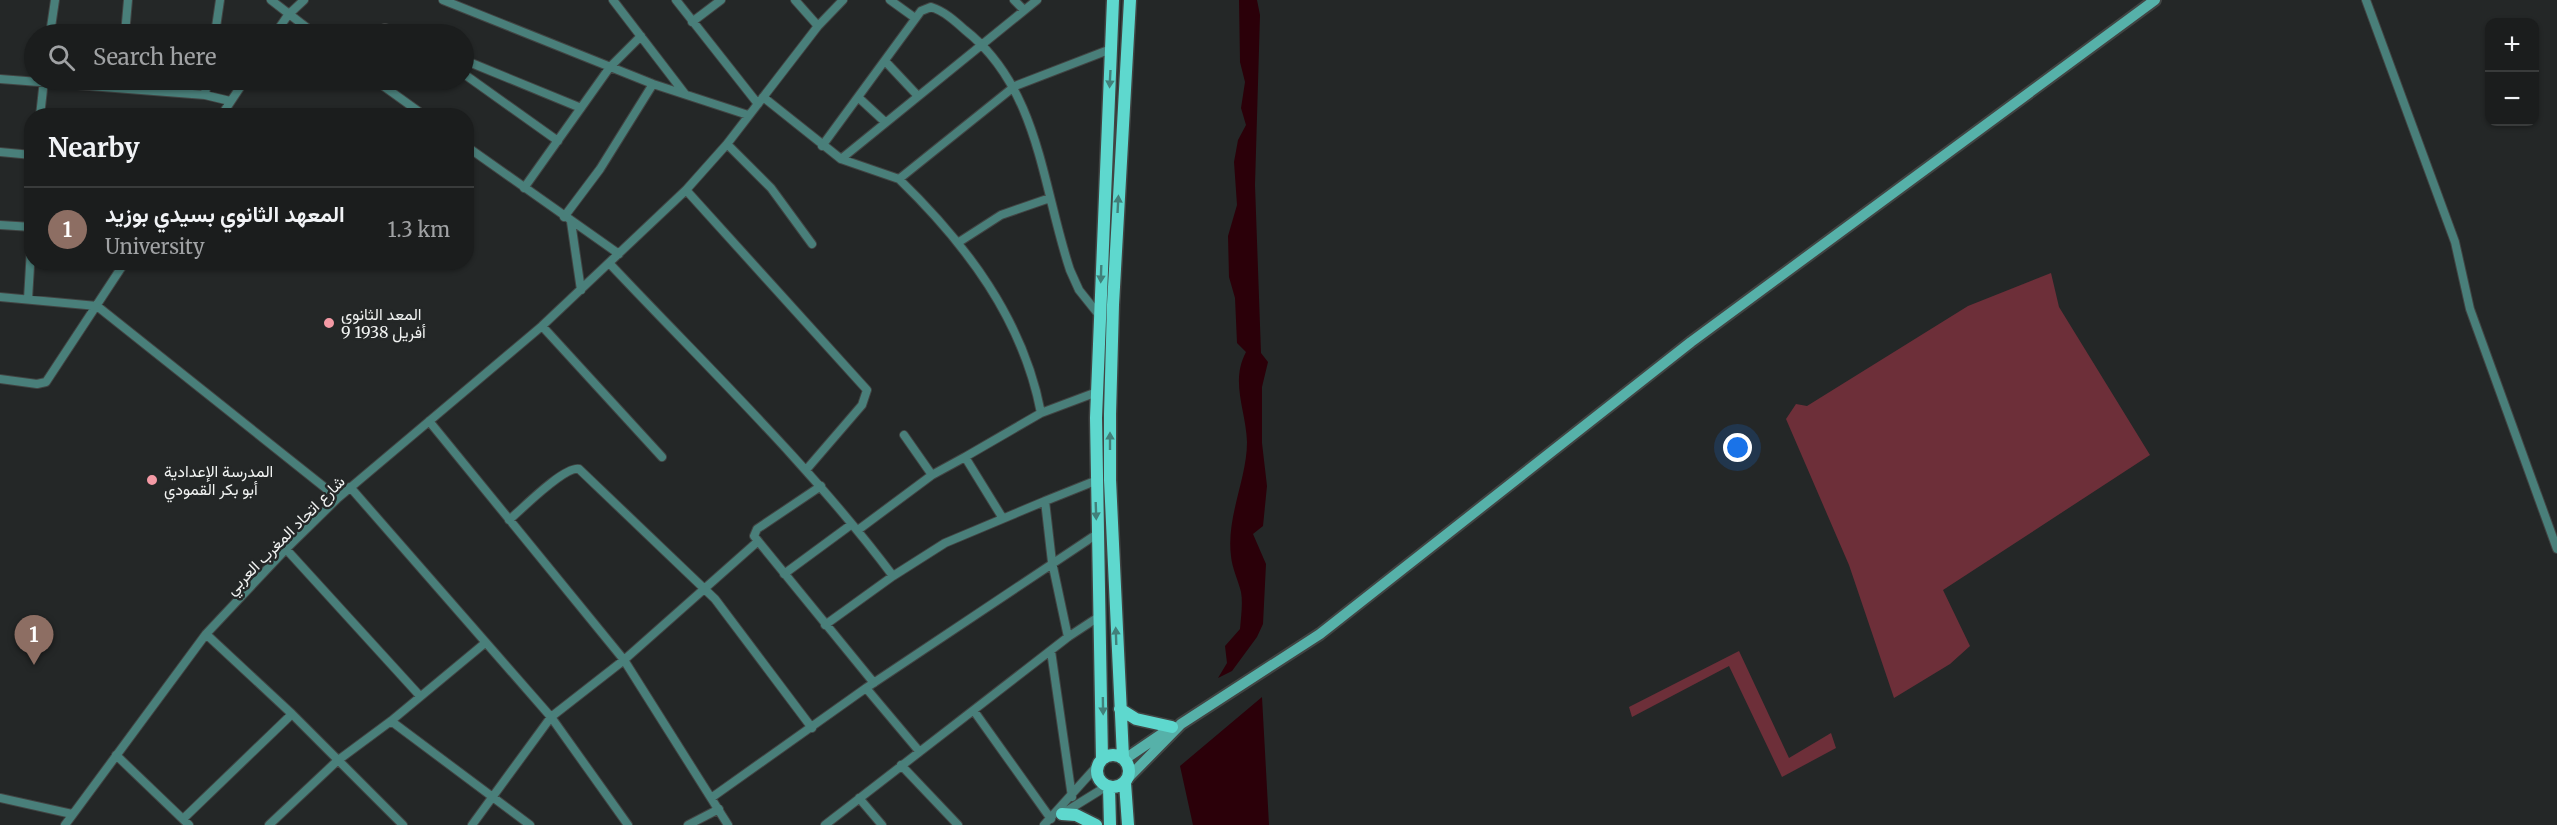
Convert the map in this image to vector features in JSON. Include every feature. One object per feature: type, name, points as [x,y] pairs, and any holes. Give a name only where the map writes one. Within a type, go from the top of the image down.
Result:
[{"type":"main road","points":[[1113,0],[1096,392],[1095,481],[1100,616],[1100,762],[1098,777],[1108,786],[1117,787],[1127,780]]},
{"type":"main road","points":[[1128,825],[1129,766],[1124,758],[1120,709],[1110,480],[1110,414],[1113,305],[1130,0]]},
{"type":"main road","points":[[1120,709],[1136,719],[1177,725]]},
{"type":"main road","points":[[1100,762],[1112,754],[1124,758]]},
{"type":"main road","points":[[1108,786],[1110,825]]},
{"type":"main road","points":[[1053,819],[1076,815],[1096,825]]},
{"type":"street","points":[[51,24],[55,0]]},
{"type":"street","points":[[126,24],[128,0]]},
{"type":"street","points":[[216,24],[220,0]]},
{"type":"street","points":[[271,0],[301,24]]},
{"type":"street","points":[[282,24],[304,0]]},
{"type":"street","points":[[445,0],[653,84],[748,115]]},
{"type":"street","points":[[613,0],[685,94]]},
{"type":"street","points":[[676,0],[758,104]]},
{"type":"street","points":[[692,22],[721,0]]},
{"type":"street","points":[[795,0],[818,26]]},
{"type":"street","name":"شارع اتحاد المغرب العربي","points":[[65,825],[206,634],[286,549],[350,487],[542,326],[686,190],[727,144],[818,26],[843,0]]},
{"type":"street","points":[[890,0],[915,18]]},
{"type":"street","points":[[1014,0],[1024,10]]},
{"type":"street","points":[[841,159],[917,95],[1037,0]]},
{"type":"street","points":[[1124,758],[1320,634],[1760,290],[2155,0]]},
{"type":"street","points":[[2367,0],[2455,242],[2470,309],[2557,549]]},
{"type":"street","points":[[822,146],[886,62],[915,18],[924,9],[937,9],[982,43],[1015,86],[1027,114],[1070,270],[1079,290],[1100,316]]},
{"type":"street","points":[[524,188],[610,67],[641,36]]},
{"type":"street","points":[[899,179],[1015,86],[1111,49]]},
{"type":"street","points":[[886,62],[917,95]]},
{"type":"street","points":[[474,64],[581,108]]},
{"type":"street","points":[[0,79],[24,80]]},
{"type":"street","points":[[474,81],[558,141]]},
{"type":"street","points":[[581,290],[567,219],[653,84]]},
{"type":"street","points":[[41,108],[43,90]]},
{"type":"street","points":[[167,90],[230,101]]},
{"type":"street","points":[[205,95],[206,90]]},
{"type":"street","points":[[226,108],[238,90]]},
{"type":"street","points":[[389,90],[413,108]]},
{"type":"street","points":[[764,97],[841,159],[899,179],[931,210],[990,284],[1029,366],[1041,413]]},
{"type":"street","points":[[859,99],[885,122]]},
{"type":"street","points":[[727,144],[766,182],[813,244]]},
{"type":"street","points":[[0,152],[24,154]]},
{"type":"street","points":[[474,152],[619,254]]},
{"type":"street","points":[[686,190],[867,390],[862,405],[806,470]]},
{"type":"street","points":[[958,242],[1001,215],[1050,198]]},
{"type":"street","points":[[0,225],[24,226]]},
{"type":"street","points":[[610,264],[821,486],[893,576]]},
{"type":"street","points":[[27,299],[29,270]]},
{"type":"street","points":[[0,379],[37,384],[46,382],[120,270]]},
{"type":"street","points":[[0,297],[97,306],[338,498]]},
{"type":"street","points":[[542,326],[662,457]]},
{"type":"street","points":[[784,574],[932,475],[1041,413],[1096,392]]},
{"type":"street","points":[[429,421],[624,660],[728,825]]},
{"type":"street","points":[[904,435],[932,475]]},
{"type":"street","points":[[965,457],[1002,517]]},
{"type":"street","points":[[509,520],[557,479],[577,468],[715,599],[812,728]]},
{"type":"street","points":[[825,626],[893,576],[945,543],[1002,517],[1095,481]]},
{"type":"street","points":[[821,486],[757,530],[754,536],[756,543],[874,683]]},
{"type":"street","points":[[350,487],[551,717],[628,825]]},
{"type":"street","points":[[1045,501],[1052,562],[1068,637]]},
{"type":"street","points":[[711,798],[866,688],[1097,534]]},
{"type":"street","points":[[472,825],[551,717],[624,660],[756,543]]},
{"type":"street","points":[[286,549],[420,696]]},
{"type":"street","points":[[825,825],[1068,637],[1100,616]]},
{"type":"street","points":[[206,634],[292,714],[403,825]]},
{"type":"street","points":[[269,825],[337,761],[391,721],[485,643]]},
{"type":"street","points":[[1051,651],[1072,797]]},
{"type":"street","points":[[866,688],[919,751]]},
{"type":"street","points":[[974,711],[1053,819]]},
{"type":"street","points":[[183,819],[292,714]]},
{"type":"street","points":[[391,721],[530,825]]},
{"type":"street","points":[[1127,780],[1177,725]]},
{"type":"street","points":[[116,755],[189,825]]},
{"type":"street","points":[[1053,819],[1100,762]]},
{"type":"street","points":[[901,765],[958,825]]},
{"type":"street","points":[[1053,819],[1108,786]]},
{"type":"street","points":[[0,798],[72,814]]},
{"type":"street","points":[[859,798],[882,825]]},
{"type":"street","points":[[688,825],[718,809]]},
{"type":"shaded area","points":[[1239,0],[1257,0],[1260,15],[1255,185],[1261,353],[1268,362],[1262,387],[1262,443],[1267,486],[1263,526],[1253,534],[1266,564],[1263,624],[1257,637],[1232,671],[1218,678],[1227,663],[1225,646],[1240,629],[1242,610],[1242,596],[1234,570],[1230,541],[1246,456],[1246,430],[1239,374],[1246,352],[1237,343],[1235,298],[1229,277],[1228,236],[1237,205],[1234,162],[1238,140],[1246,125],[1241,108],[1245,82],[1240,62]]},
{"type":"shaded area","points":[[2051,273],[2059,307],[2150,455],[1943,590],[1970,646],[1950,664],[1894,698],[1849,565],[1786,419],[1796,404],[1807,406],[1968,306]]},
{"type":"shaded area","points":[[1739,651],[1789,758],[1831,733],[1836,748],[1782,777],[1729,666],[1632,717],[1629,707]]},
{"type":"shaded area","points":[[1262,697],[1269,825],[1193,825],[1180,766]]},
{"type":"place","name":"المعد الثانوي 9 أفريل 1938","points":[[329,323]]},
{"type":"place","name":"المدرسة الإعدادية أبو بكر القمودي","points":[[152,480]]},
{"type":"place","name":"المعهد الثانوي بسيدي بوزيد","points":[[34,665]]}]
